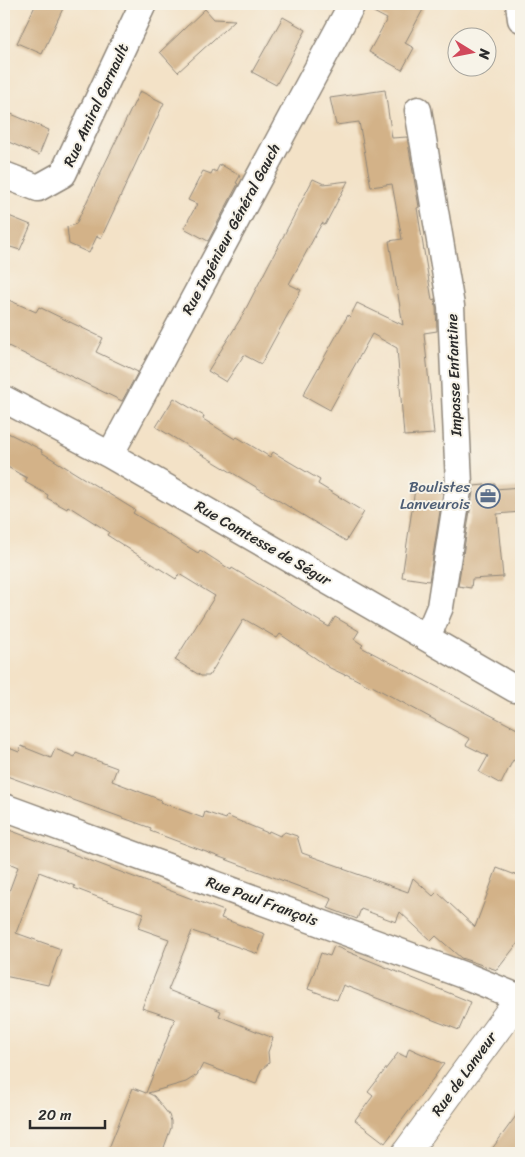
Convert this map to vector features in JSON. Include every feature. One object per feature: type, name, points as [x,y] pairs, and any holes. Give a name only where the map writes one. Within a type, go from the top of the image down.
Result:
[{"type":"street","name":"Rue Amiral Garnault","points":[[4,175],[38,188],[63,174],[143,4]]},
{"type":"street","name":"Rue Ingénieur Général Gauch","points":[[110,455],[352,4]]},
{"type":"street","points":[[518,4],[521,19]]},
{"type":"street","name":"Impasse Enfantine","points":[[418,110],[451,306],[459,484],[440,607],[427,638]]},
{"type":"street","name":"Rue Comtesse de Ségur","points":[[4,399],[110,455],[515,689],[521,690]]},
{"type":"street","name":"Rue Paul François","points":[[4,807],[520,997]]},
{"type":"street","name":"Rue de Lanveur","points":[[406,1153],[520,997]]},
{"type":"building","points":[[36,4],[65,4],[42,54],[17,43]]},
{"type":"building","points":[[367,4],[426,4],[405,43],[414,48],[402,70],[369,52],[387,19],[366,8]]},
{"type":"building","points":[[205,9],[214,19],[235,20],[178,72],[160,52]]},
{"type":"building","points":[[283,17],[306,30],[276,85],[252,72]]},
{"type":"building","points":[[385,90],[392,138],[407,137],[432,300],[435,299],[437,331],[424,333],[434,434],[404,436],[397,348],[372,334],[330,410],[303,395],[348,315],[350,317],[357,303],[403,325],[389,241],[402,239],[392,184],[371,187],[359,122],[336,125],[330,98]]},
{"type":"building","points":[[140,91],[164,103],[101,238],[97,236],[89,253],[69,244],[67,227],[76,224]]},
{"type":"building","points":[[4,111],[49,130],[39,155],[4,140]]},
{"type":"building","points":[[220,164],[240,176],[236,183],[238,184],[208,241],[184,228],[197,204],[188,200],[203,171],[211,174],[213,170],[216,172]]},
{"type":"building","points":[[313,179],[324,184],[348,181],[325,225],[322,223],[289,284],[301,290],[261,364],[244,355],[226,382],[208,371],[241,318]]},
{"type":"building","points":[[4,214],[31,225],[20,250],[4,245]]},
{"type":"building","points":[[4,298],[36,312],[39,307],[103,338],[96,352],[138,372],[122,401],[4,344]]},
{"type":"building","points":[[174,398],[204,416],[203,419],[235,439],[237,437],[270,457],[273,452],[320,480],[318,484],[364,512],[346,541],[156,427]]},
{"type":"building","points":[[4,431],[42,450],[41,452],[135,510],[133,513],[198,553],[200,550],[231,570],[232,568],[329,627],[335,617],[359,631],[354,639],[363,645],[361,647],[521,731],[521,764],[513,760],[501,784],[479,772],[488,756],[466,745],[470,739],[372,686],[330,668],[280,634],[277,638],[244,619],[209,676],[201,676],[175,660],[215,596],[179,574],[176,579],[107,535],[109,532],[68,506],[67,509],[47,498],[48,495],[25,482],[27,478],[4,465]]},
{"type":"building","points":[[495,484],[495,489],[521,487],[521,512],[497,514],[503,577],[472,579],[471,588],[458,586],[474,486]]},
{"type":"building","points":[[415,489],[443,492],[429,581],[402,577]]},
{"type":"building","points":[[4,746],[19,752],[21,746],[51,758],[55,749],[75,757],[76,753],[117,768],[112,781],[203,818],[205,812],[226,819],[227,816],[268,833],[269,831],[280,836],[285,832],[297,836],[302,853],[408,892],[413,878],[433,896],[437,892],[475,927],[497,868],[521,877],[521,939],[497,970],[461,958],[436,936],[431,941],[400,912],[396,922],[361,909],[357,919],[328,908],[332,899],[150,831],[151,828],[4,775]]},
{"type":"building","points":[[4,828],[224,911],[221,918],[265,934],[258,954],[192,931],[168,990],[221,1011],[219,1016],[273,1038],[268,1052],[269,1063],[261,1070],[256,1084],[203,1064],[197,1075],[186,1082],[148,1093],[154,1096],[169,1115],[171,1121],[171,1128],[162,1153],[107,1153],[133,1088],[146,1093],[175,1019],[142,1008],[169,939],[138,928],[144,913],[74,888],[75,886],[39,872],[16,933],[61,949],[48,985],[4,976],[4,905],[18,867],[4,861]]},
{"type":"building","points":[[334,946],[471,1002],[459,1030],[343,985],[337,1000],[308,989],[321,953],[330,956]]},
{"type":"building","points":[[409,1048],[444,1064],[385,1143],[355,1120],[373,1096],[368,1092],[398,1053],[406,1057]]},
{"type":"building","points":[[521,1109],[521,1153],[489,1153]]},
{"type":"place","name":"Boulistes Lanveurois","points":[[488,496]]}]
